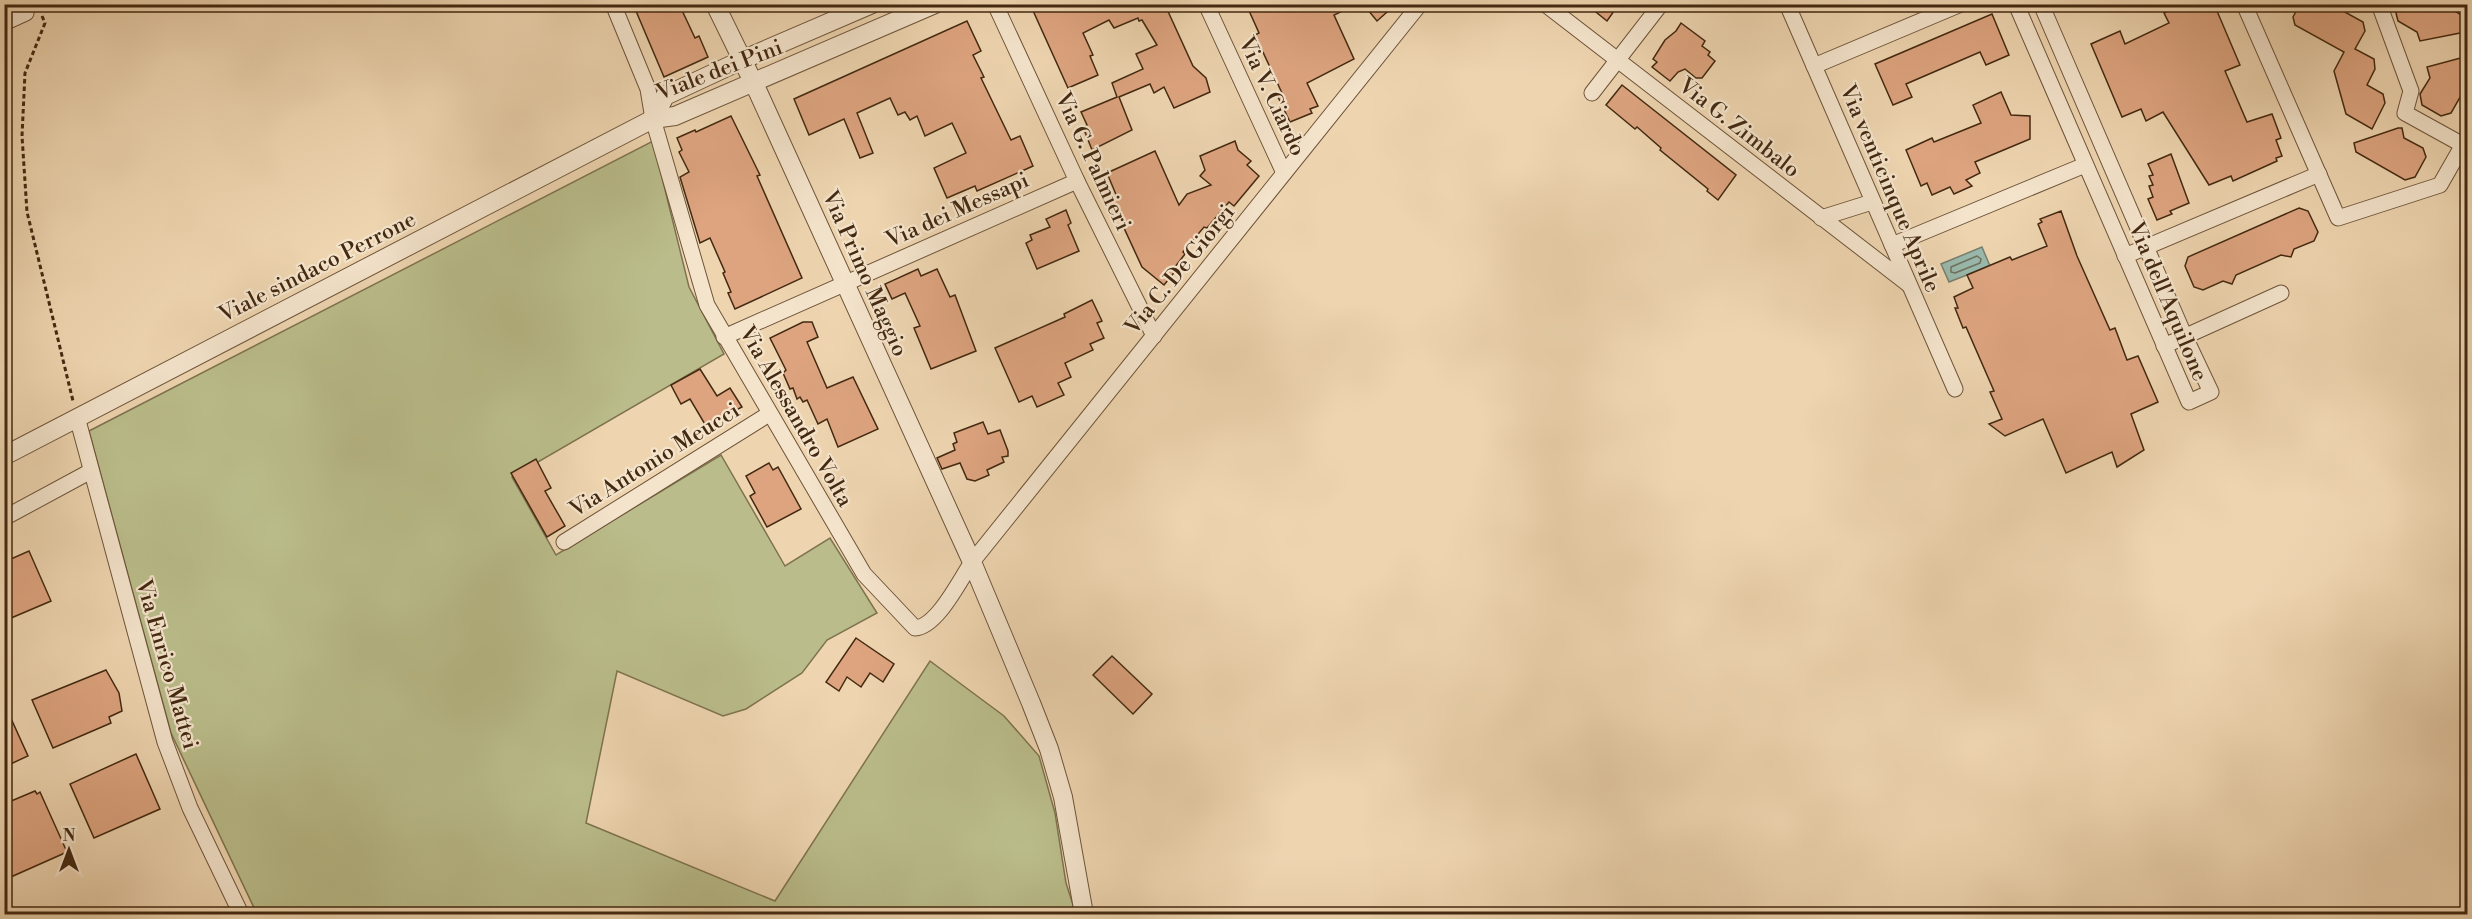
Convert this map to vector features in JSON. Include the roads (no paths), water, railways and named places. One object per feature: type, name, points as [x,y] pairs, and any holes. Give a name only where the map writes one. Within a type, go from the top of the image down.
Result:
[{"type":"street","name":"Via Alessandro Volta","points":[[613,4],[648,89],[653,119],[707,305],[864,574],[915,628],[923,627],[934,619],[972,562]]},
{"type":"street","name":"Via Primo Maggio","points":[[715,4],[972,562],[1049,749],[1063,797],[1084,915]]},
{"type":"street","name":"Viale dei Pini","points":[[653,119],[665,96],[872,4]]},
{"type":"street","name":"Viale dei Pini","points":[[653,119],[675,116],[935,4]]},
{"type":"street","name":"Via G. Palmieri","points":[[995,4],[1077,181],[1154,336]]},
{"type":"street","name":"Via V. Ciardo","points":[[1206,4],[1284,174]]},
{"type":"street","name":"Via C. De Giorgi","points":[[972,562],[1420,4]]},
{"type":"street","name":"Via G. Zimbalo","points":[[1545,4],[1908,284]]},
{"type":"street","points":[[1592,93],[1661,4]]},
{"type":"street","name":"Via venticinque Aprile","points":[[1787,4],[1955,389]]},
{"type":"street","points":[[1814,66],[1961,4]]},
{"type":"street","name":"Via dell'Aquilone","points":[[2016,4],[2188,402],[2211,392],[2041,4]]},
{"type":"street","points":[[2244,4],[2338,218],[2440,185],[2465,140],[2405,113],[2411,91],[2379,4]]},
{"type":"street","points":[[4,23],[26,13]]},
{"type":"street","name":"Viale sindaco Perrone","points":[[4,456],[653,119]]},
{"type":"street","points":[[1892,245],[2085,165]]},
{"type":"street","points":[[2125,256],[2319,174]]},
{"type":"street","name":"Via dei Messapi","points":[[724,337],[1077,181]]},
{"type":"street","points":[[1821,218],[1872,202]]},
{"type":"street","points":[[2164,346],[2281,293]]},
{"type":"street","name":"Via Antonio Meucci","points":[[564,542],[769,414]]},
{"type":"street","name":"Via Enrico Mattei","points":[[77,417],[174,769],[241,915]]},
{"type":"street","points":[[4,518],[92,471]]},
{"type":"water","points":[[1982,247],[1990,266],[1949,282],[1941,264]]}]
